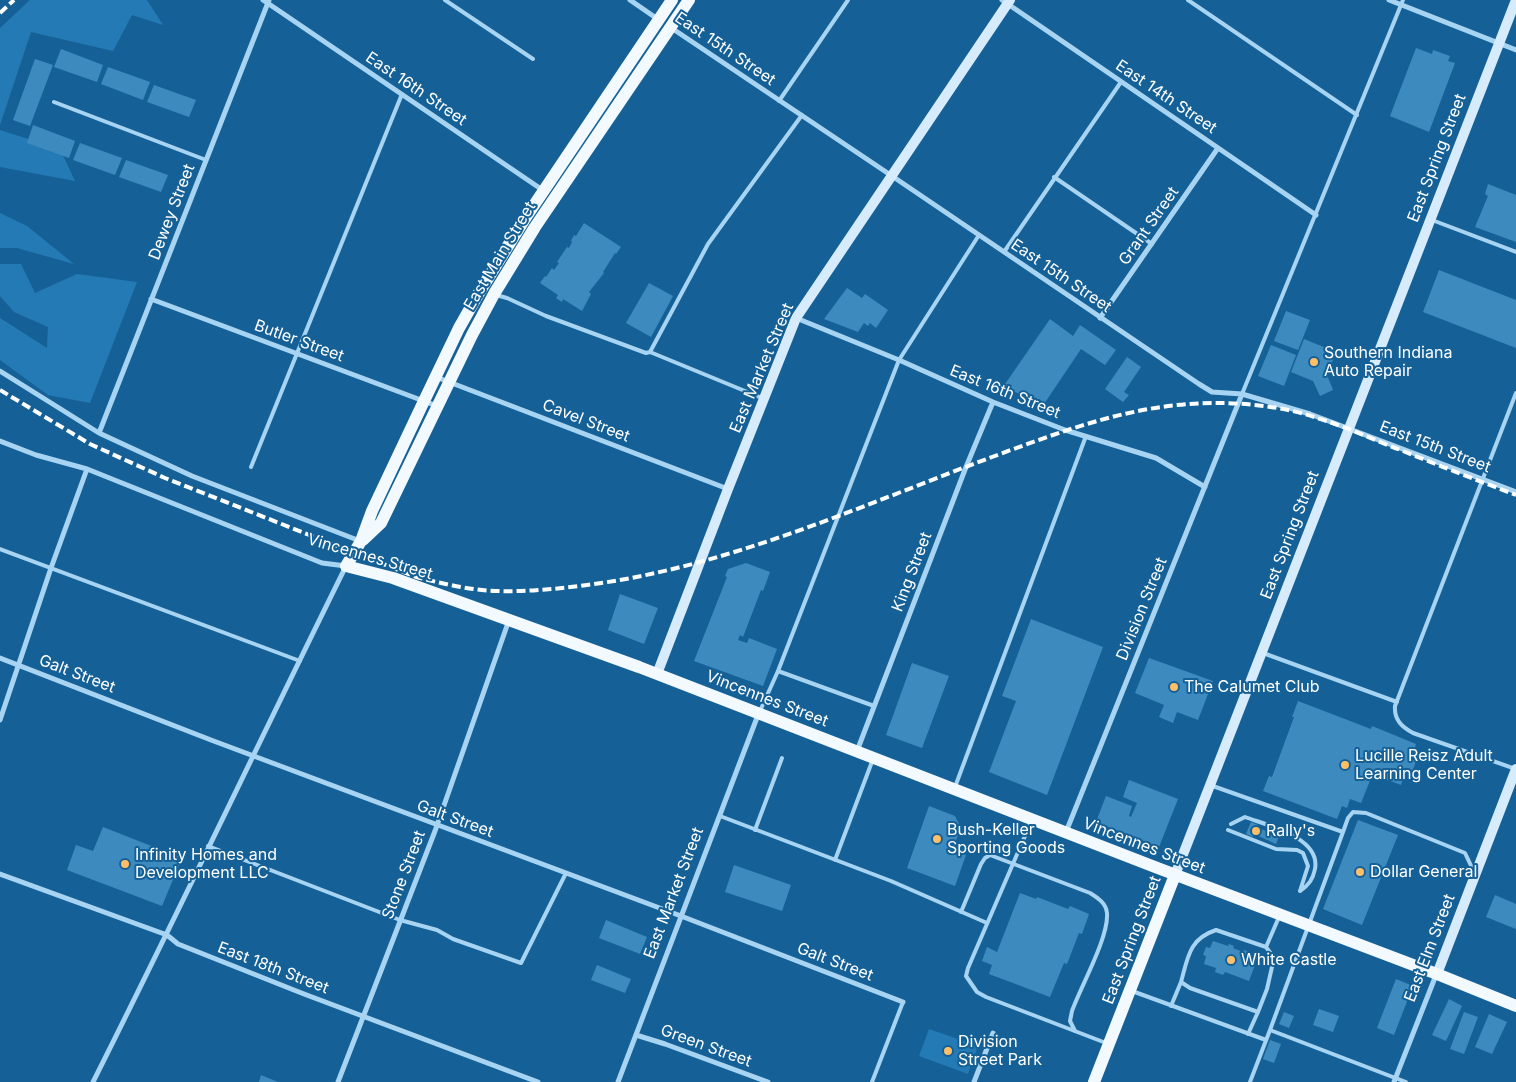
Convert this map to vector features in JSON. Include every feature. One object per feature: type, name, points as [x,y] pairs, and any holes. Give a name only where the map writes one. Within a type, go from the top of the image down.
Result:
[{"type":"main road","name":"East Main Street","points":[[346,566],[361,542],[372,511],[424,401],[459,328],[480,291],[544,191],[672,0]]},
{"type":"main road","name":"East Main Street","points":[[361,542],[381,523],[472,335],[494,294],[555,198],[688,0]]},
{"type":"main road","name":"East Spring Street","points":[[1094,1082],[1516,0]]},
{"type":"main road","name":"East Market Street","points":[[657,674],[796,318],[1007,1]]},
{"type":"main road","name":"Vincennes Street","points":[[346,566],[393,578],[657,674],[1516,1006]]},
{"type":"main road","name":"East Elm Street","points":[[1436,974],[1516,769]]},
{"type":"street","name":"East 15th Street","points":[[630,0],[1212,392],[1242,394],[1310,414],[1349,427],[1516,492]]},
{"type":"street","points":[[1389,0],[1402,2],[1516,50]]},
{"type":"street","name":"East 16th Street","points":[[267,1],[555,198]]},
{"type":"street","name":"Dewey Street","points":[[99,433],[267,1]]},
{"type":"street","name":"East 14th Street","points":[[1007,1],[1121,82],[1316,215]]},
{"type":"street","name":"Grant Street","points":[[1100,318],[1218,148]]},
{"type":"street","name":"Butler Street","points":[[151,299],[437,406]]},
{"type":"street","name":"East 16th Street","points":[[796,318],[899,360],[993,402],[1086,436],[1156,458],[1205,487]]},
{"type":"street","name":"Vincennes Street","points":[[0,372],[99,433],[192,476],[340,532],[361,542]]},
{"type":"street","name":"Cavel Street","points":[[436,377],[728,489]]},
{"type":"street","name":"Division Street","points":[[1065,833],[1242,394]]},
{"type":"street","name":"King Street","points":[[857,751],[966,467],[993,402]]},
{"type":"street","name":"Vincennes Street","points":[[0,441],[36,455],[87,469],[322,563],[346,566]]},
{"type":"street","points":[[0,720],[51,568],[87,469]]},
{"type":"street","points":[[93,1082],[167,935],[208,846],[346,566]]},
{"type":"street","name":"Stone Street","points":[[338,1082],[437,825],[509,619]]},
{"type":"street","name":"Galt Street","points":[[0,658],[253,756],[682,916],[903,1002]]},
{"type":"street","name":"East Market Street","points":[[618,1082],[758,714]]},
{"type":"street","name":"East 18th Street","points":[[0,874],[167,935],[178,944],[538,1082]]},
{"type":"street","name":"East Elm Street","points":[[1395,1080],[1436,974]]},
{"type":"street","points":[[974,1082],[993,1033]]},
{"type":"street","name":"Green Street","points":[[636,1035],[665,1044],[760,1081],[768,1082]]},
{"type":"lane","points":[[445,0],[533,59]]},
{"type":"lane","points":[[780,101],[848,0]]},
{"type":"lane","points":[[1188,0],[1357,114]]},
{"type":"lane","points":[[1242,394],[1402,2]]},
{"type":"lane","points":[[1004,252],[1121,82]]},
{"type":"lane","points":[[250,467],[402,94]]},
{"type":"lane","points":[[54,102],[206,160]]},
{"type":"lane","points":[[650,352],[708,244],[802,116]]},
{"type":"lane","points":[[1054,177],[1152,244]]},
{"type":"lane","points":[[1430,219],[1516,252]]},
{"type":"lane","points":[[758,714],[778,670],[899,360],[979,235]]},
{"type":"lane","points":[[494,294],[622,345],[646,353],[650,352],[764,399]]},
{"type":"lane","points":[[1516,393],[1397,702],[1395,717],[1403,727],[1413,734],[1516,769]]},
{"type":"lane","points":[[954,789],[1086,436]]},
{"type":"lane","points":[[0,549],[300,661]]},
{"type":"lane","points":[[1261,653],[1397,702]]},
{"type":"lane","points":[[778,670],[874,706]]},
{"type":"lane","points":[[835,860],[874,757]]},
{"type":"lane","points":[[755,830],[782,758]]},
{"type":"lane","points":[[1210,785],[1343,832]]},
{"type":"lane","points":[[1250,1082],[1348,818],[1353,812],[1366,813],[1465,853],[1475,875]]},
{"type":"lane","points":[[720,816],[891,881],[987,923]]},
{"type":"lane","points":[[1228,830],[1276,849],[1297,850],[1303,853],[1308,866],[1300,891],[1312,879],[1316,862],[1314,854],[1299,838],[1244,817],[1230,824]]},
{"type":"lane","points":[[1032,820],[966,976],[977,992],[986,997],[1109,1044]]},
{"type":"lane","points":[[208,846],[400,920],[437,930],[453,939],[521,963],[566,873]]},
{"type":"lane","points":[[961,912],[985,858],[990,855],[1090,894],[1104,904],[1107,912],[1106,929],[1072,1011],[1070,1021],[1075,1031]]},
{"type":"lane","points":[[1266,947],[1280,915]]},
{"type":"lane","points":[[1171,1006],[1193,945],[1206,933],[1216,930],[1266,947],[1274,958],[1267,989],[1248,1034]]},
{"type":"lane","points":[[1180,982],[1190,988],[1258,1012]]},
{"type":"lane","points":[[1130,990],[1266,1040]]},
{"type":"lane","points":[[872,1082],[903,1002]]},
{"type":"lane","points":[[1270,1030],[1395,1080],[1406,1082]]},
{"type":"shaded area","points":[[30,0],[147,0],[163,25],[132,15],[113,51],[31,32],[0,125],[0,28]]},
{"type":"shaded area","points":[[0,130],[60,149],[75,181],[0,167]]},
{"type":"shaded area","points":[[0,213],[27,226],[74,264],[17,248],[0,248]]},
{"type":"shaded area","points":[[0,264],[21,264],[35,293],[77,274],[137,282],[90,403],[48,395],[0,360],[0,318],[47,348],[48,327],[14,312],[0,296]]},
{"type":"shaded area","name":"Division Street Park","points":[[929,1029],[978,1046],[968,1074],[919,1056]]},
{"type":"building","points":[[1416,48],[1432,54],[1433,50],[1450,56],[1448,61],[1455,63],[1429,132],[1390,116]]},
{"type":"building","points":[[61,49],[103,65],[97,82],[54,67]]},
{"type":"building","points":[[35,59],[53,65],[30,126],[13,120]]},
{"type":"building","points":[[108,67],[150,82],[143,100],[101,84]]},
{"type":"building","points":[[154,85],[196,100],[189,117],[147,102]]},
{"type":"building","points":[[33,125],[75,141],[69,158],[27,143]]},
{"type":"building","points":[[80,143],[122,158],[115,175],[73,160]]},
{"type":"building","points":[[126,160],[168,175],[161,192],[119,177]]},
{"type":"building","points":[[1488,184],[1516,195],[1516,242],[1475,227],[1488,196],[1485,194]]},
{"type":"building","points":[[584,223],[621,247],[589,292],[591,294],[582,311],[563,299],[562,302],[556,298],[558,295],[540,283],[552,268],[554,270],[567,247],[569,248],[574,235],[576,236]]},
{"type":"building","points":[[1439,270],[1516,300],[1516,348],[1423,312]]},
{"type":"building","points":[[649,283],[673,296],[651,337],[626,323]]},
{"type":"building","points":[[847,288],[862,298],[865,294],[888,310],[876,328],[870,323],[868,326],[864,323],[858,332],[824,319]]},
{"type":"building","points":[[1286,311],[1310,320],[1298,350],[1274,341]]},
{"type":"building","points":[[1050,319],[1073,336],[1080,325],[1116,350],[1105,365],[1081,349],[1044,404],[1003,387]]},
{"type":"building","name":"Southern Indiana Auto Repair","points":[[1304,339],[1336,352],[1327,375],[1333,390],[1320,396],[1313,381],[1291,372]]},
{"type":"building","points":[[1271,345],[1296,355],[1284,386],[1258,376]]},
{"type":"building","points":[[1127,357],[1141,367],[1124,392],[1129,395],[1123,402],[1105,389]]},
{"type":"building","points":[[746,563],[770,572],[743,637],[740,635],[738,640],[747,643],[749,638],[777,649],[763,686],[694,661],[727,577],[725,576],[728,569]]},
{"type":"building","points":[[620,594],[658,608],[644,644],[608,630]]},
{"type":"building","points":[[1031,619],[1103,647],[1047,795],[989,772],[1016,701],[1002,696]]},
{"type":"building","name":"The Calumet Club","points":[[1149,658],[1213,681],[1198,720],[1177,712],[1173,723],[1159,717],[1164,705],[1135,693]]},
{"type":"building","points":[[912,663],[949,676],[922,748],[886,735]]},
{"type":"building","name":"Lucille Reisz Adult Learning Center","points":[[1298,701],[1371,729],[1372,726],[1416,744],[1412,757],[1417,759],[1411,775],[1405,773],[1401,785],[1366,772],[1365,775],[1371,778],[1361,803],[1350,799],[1347,808],[1342,806],[1337,819],[1263,791],[1269,776],[1272,777]]},
{"type":"building","points":[[1129,780],[1178,799],[1159,847],[1096,822],[1106,796],[1132,806],[1129,816],[1131,817],[1137,803],[1123,797]]},
{"type":"building","name":"Bush-Keller Sporting Goods","points":[[929,806],[955,816],[961,828],[952,850],[966,855],[955,886],[907,868]]},
{"type":"building","name":"Dollar General","points":[[1358,820],[1398,835],[1362,925],[1323,909]]},
{"type":"building","name":"Rally's","points":[[1251,822],[1258,825],[1258,828],[1279,836],[1276,844],[1254,834],[1253,837],[1246,834]]},
{"type":"building","name":"Infinity Homes and Development LLC","points":[[103,827],[182,858],[162,906],[67,870],[76,845],[93,851]]},
{"type":"building","points":[[734,865],[791,885],[782,911],[725,892]]},
{"type":"building","points":[[1020,893],[1036,899],[1037,897],[1068,909],[1070,906],[1089,914],[1082,934],[1079,933],[1067,964],[1064,963],[1050,997],[989,974],[992,965],[982,961],[987,947],[997,952]]},
{"type":"building","points":[[1495,895],[1516,904],[1516,929],[1486,917]]},
{"type":"building","points":[[606,920],[647,937],[640,954],[599,938]]},
{"type":"building","name":"White Castle","points":[[1213,941],[1228,946],[1229,944],[1234,946],[1233,948],[1243,952],[1244,950],[1250,952],[1249,954],[1258,957],[1249,981],[1225,972],[1223,975],[1215,972],[1216,968],[1204,964],[1206,956],[1203,955],[1206,947],[1210,948]]},
{"type":"building","points":[[597,965],[631,979],[625,993],[591,980]]},
{"type":"building","points":[[1396,979],[1413,986],[1394,1035],[1377,1028]]},
{"type":"building","points":[[1449,999],[1462,1006],[1446,1041],[1432,1035]]},
{"type":"building","points":[[1319,1009],[1339,1016],[1333,1032],[1313,1025]]},
{"type":"building","points":[[1284,1012],[1294,1016],[1289,1028],[1279,1024]]},
{"type":"building","points":[[1464,1012],[1478,1017],[1464,1054],[1450,1049]]},
{"type":"building","points":[[1489,1014],[1507,1022],[1492,1054],[1475,1047]]},
{"type":"building","points":[[1270,1040],[1281,1044],[1274,1063],[1263,1059]]},
{"type":"building","points":[[261,1075],[278,1082],[259,1082]]},
{"type":"railway","points":[[0,13],[14,0]]},
{"type":"railway","points":[[0,390],[90,444],[165,478],[416,577],[455,586],[485,590],[530,591],[587,585],[691,564],[793,533],[992,457],[1074,428],[1129,413],[1186,404],[1254,405],[1280,408],[1305,414],[1516,495]]},
{"type":"place","name":"Southern Indiana Auto Repair","points":[[1314,362]]},
{"type":"place","name":"The Calumet Club","points":[[1174,687]]},
{"type":"place","name":"Lucille Reisz Adult Learning Center","points":[[1345,765]]},
{"type":"place","name":"Rally's","points":[[1256,831]]},
{"type":"place","name":"Bush-Keller Sporting Goods","points":[[937,839]]},
{"type":"place","name":"Infinity Homes and Development LLC","points":[[125,864]]},
{"type":"place","name":"Dollar General","points":[[1360,872]]},
{"type":"place","name":"White Castle","points":[[1231,960]]},
{"type":"place","name":"Division Street Park","points":[[948,1051]]}]
